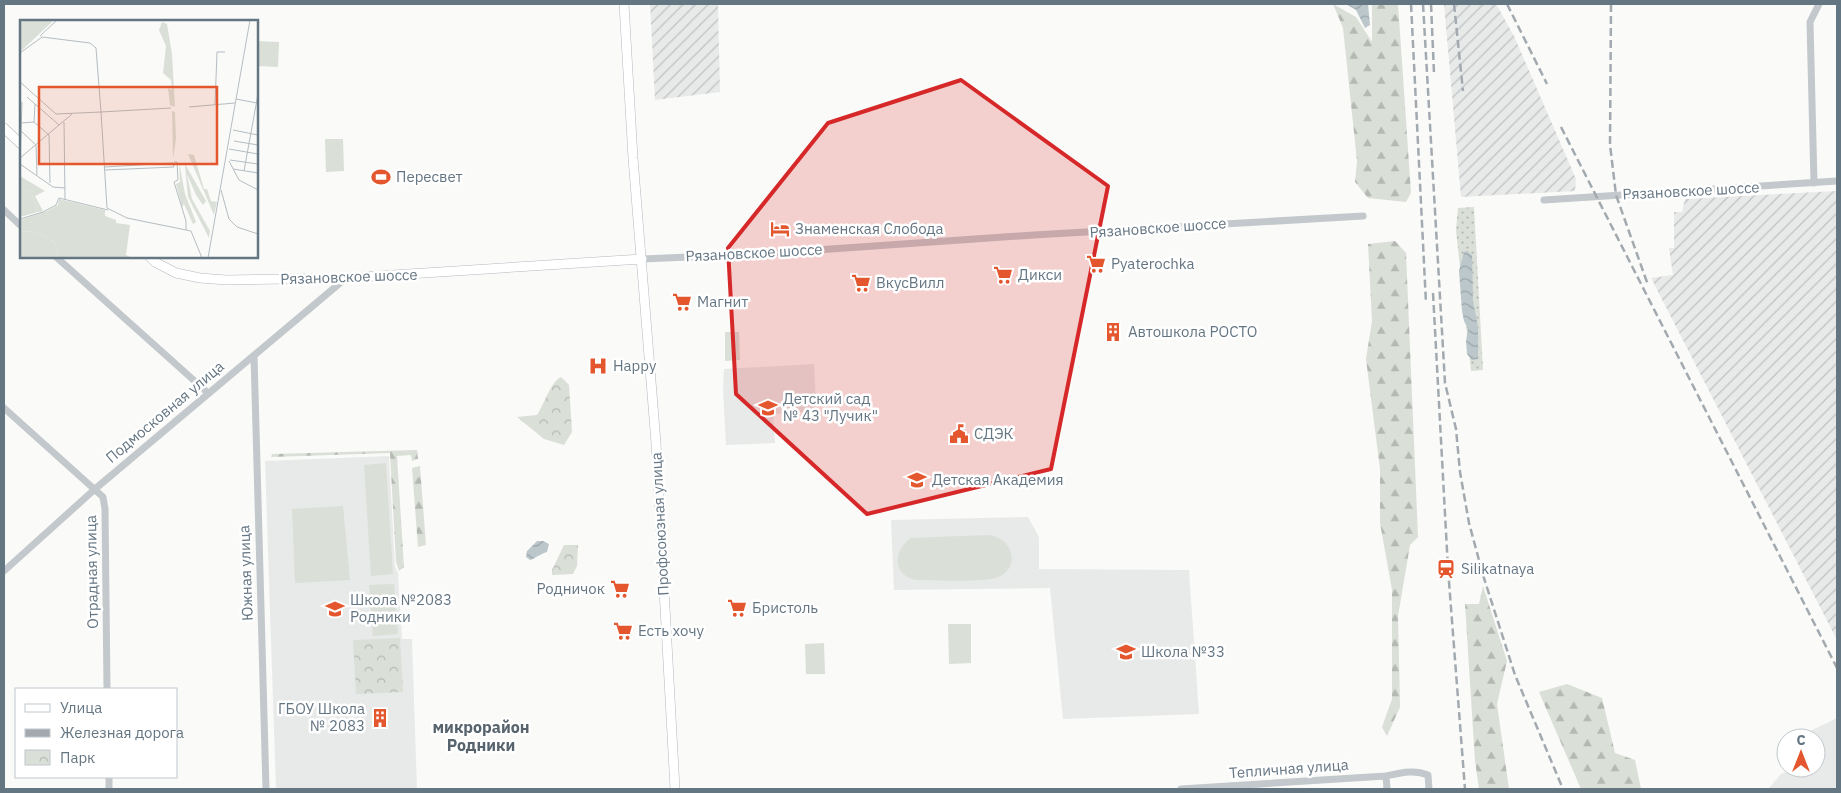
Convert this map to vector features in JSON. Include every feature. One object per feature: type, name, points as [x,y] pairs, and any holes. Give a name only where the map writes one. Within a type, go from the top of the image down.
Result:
[{"type":"main road","name":"Профсоюзная улица","points":[[624,4],[633,158],[656,443],[675,789]]},
{"type":"main road","points":[[4,128],[20,143]]},
{"type":"main road","name":"Рязановское шоссе","points":[[151,258],[176,273],[200,278],[226,280],[346,278],[642,259]]},
{"type":"street","points":[[1814,183],[1810,22],[1819,4]]},
{"type":"street","name":"Рязановское шоссе","points":[[1544,200],[1837,181]]},
{"type":"street","points":[[4,210],[20,225]]},
{"type":"street","name":"Рязановское шоссе","points":[[642,259],[760,254],[1034,235],[1363,216]]},
{"type":"street","points":[[57,258],[208,394]]},
{"type":"street","name":"Подмосковная улица","points":[[4,571],[95,489],[346,278]]},
{"type":"street","name":"Южная улица","points":[[254,356],[266,789]]},
{"type":"street","name":"Отрадная улица","points":[[4,408],[103,497],[107,688]]},
{"type":"street","name":"Тепличная улица","points":[[1181,789],[1386,776],[1408,772],[1420,772],[1428,775],[1429,789]]},
{"type":"street","points":[[1386,776],[1387,789]]},
{"type":"highlighted area","points":[[961,80],[1108,186],[1051,469],[867,514],[736,394],[728,248],[828,123]]},
{"type":"shaded area","points":[[650,4],[718,4],[720,92],[655,100]]},
{"type":"shaded area","points":[[1444,4],[1496,4],[1514,36],[1576,179],[1575,191],[1461,197]]},
{"type":"shaded area","points":[[1837,191],[1837,640],[1651,278],[1673,275],[1669,248],[1674,248],[1674,212],[1682,212],[1685,199]]},
{"type":"shaded area","name":"Детский сад № 43 \"Лучик\"","points":[[814,364],[816,405],[810,412],[773,414],[775,443],[726,445],[723,389],[724,369]]},
{"type":"shaded area","name":"Школа №2083 Родники","points":[[389,456],[395,567],[398,573],[402,639],[412,639],[417,789],[276,789],[265,461]]},
{"type":"shaded area","name":"Школа №33","points":[[1028,517],[1039,537],[1039,569],[1189,570],[1199,714],[1063,719],[1050,588],[894,590],[891,520]]},
{"type":"shaded area","points":[[1837,718],[1837,789],[1768,789],[1778,778],[1826,778],[1826,728],[1816,728]]},
{"type":"green space","points":[[1333,4],[1356,17],[1372,42],[1372,4],[1398,4],[1411,193],[1406,202],[1368,198],[1355,182],[1357,161],[1343,28]]},
{"type":"green space","points":[[258,41],[279,42],[278,67],[258,66]]},
{"type":"green space","points":[[325,139],[343,139],[344,171],[326,172]]},
{"type":"green space","points":[[1474,207],[1483,370],[1471,371],[1456,230],[1458,208]]},
{"type":"green space","points":[[1395,241],[1406,253],[1418,537],[1410,545],[1398,616],[1400,707],[1387,736],[1382,727],[1392,699],[1392,590],[1380,523],[1380,469],[1366,359],[1372,321],[1368,244]]},
{"type":"green space","points":[[725,332],[739,332],[740,360],[725,361]]},
{"type":"green space","points":[[561,377],[569,385],[572,432],[564,445],[544,439],[517,417],[537,415],[551,388]]},
{"type":"green space","points":[[417,450],[418,459],[412,461],[411,455],[397,456],[404,567],[399,571],[396,562],[390,453],[271,457],[272,454]]},
{"type":"green space","points":[[386,463],[393,574],[371,576],[364,465]]},
{"type":"green space","points":[[420,466],[426,545],[418,547],[412,468]]},
{"type":"green space","points":[[343,506],[350,580],[295,583],[292,509]]},
{"type":"green space","points":[[988,535],[1003,541],[1011,553],[1012,560],[1010,566],[998,577],[971,581],[916,580],[908,577],[899,568],[898,555],[905,543],[911,538]]},
{"type":"green space","points":[[564,545],[578,545],[577,566],[573,574],[552,575],[552,570]]},
{"type":"green space","points":[[394,584],[398,634],[373,636],[369,585]]},
{"type":"green space","points":[[1483,586],[1507,661],[1497,704],[1509,789],[1479,789],[1475,761],[1465,604],[1479,604]]},
{"type":"green space","points":[[948,624],[971,624],[971,663],[949,664]]},
{"type":"green space","points":[[400,638],[403,692],[356,694],[353,640]]},
{"type":"green space","points":[[824,643],[825,674],[806,674],[805,644]]},
{"type":"green space","points":[[1567,684],[1602,698],[1615,753],[1635,760],[1641,789],[1581,789],[1539,692]]},
{"type":"water","points":[[1346,4],[1368,4],[1370,25],[1365,28],[1356,10]]},
{"type":"water","points":[[1467,251],[1472,255],[1473,301],[1478,327],[1478,359],[1472,360],[1467,354],[1466,341],[1468,329],[1462,311],[1459,271],[1464,252]]},
{"type":"water","points":[[537,541],[549,544],[547,552],[530,560],[526,557],[527,551]]},
{"type":"railway","points":[[1411,4],[1426,303]]},
{"type":"railway","points":[[1423,4],[1445,383],[1456,429],[1460,472],[1469,523],[1483,575],[1515,675],[1563,789]]},
{"type":"railway","points":[[1431,4],[1434,73]]},
{"type":"railway","points":[[1454,4],[1463,91]]},
{"type":"railway","points":[[1507,4],[1547,84]]},
{"type":"railway","points":[[1611,4],[1610,145],[1616,195],[1648,285]]},
{"type":"railway","points":[[1561,127],[1837,668]]},
{"type":"railway","points":[[1433,293],[1448,569],[1465,789]]},
{"type":"place","name":"Пересвет","points":[[381,177]]},
{"type":"place","name":"Знаменская Слобода","points":[[780,229]]},
{"type":"place","name":"Pyaterochka","points":[[1096,264]]},
{"type":"place","name":"Дикси","points":[[1003,275]]},
{"type":"place","name":"ВкусВилл","points":[[861,283]]},
{"type":"place","name":"Магнит","points":[[682,302]]},
{"type":"place","name":"Автошкола РОСТО","points":[[1113,332]]},
{"type":"place","name":"Happy","points":[[598,366]]},
{"type":"place","name":"Детский сад № 43 \"Лучик\"","points":[[768,408]]},
{"type":"place","name":"СДЭК","points":[[959,434]]},
{"type":"place","name":"Детская Академия","points":[[917,480]]},
{"type":"place","name":"Silikatnaya","points":[[1446,569]]},
{"type":"place","name":"Родничок","points":[[620,589]]},
{"type":"place","name":"Бристоль","points":[[737,608]]},
{"type":"place","name":"Школа №2083 Родники","points":[[335,609]]},
{"type":"place","name":"Есть хочу","points":[[623,631]]},
{"type":"place","name":"Школа №33","points":[[1126,652]]},
{"type":"place","name":"ГБОУ Школа № 2083","points":[[380,718]]},
{"type":"district","name":"микрорайон Родники","points":[[481,736]]}]
